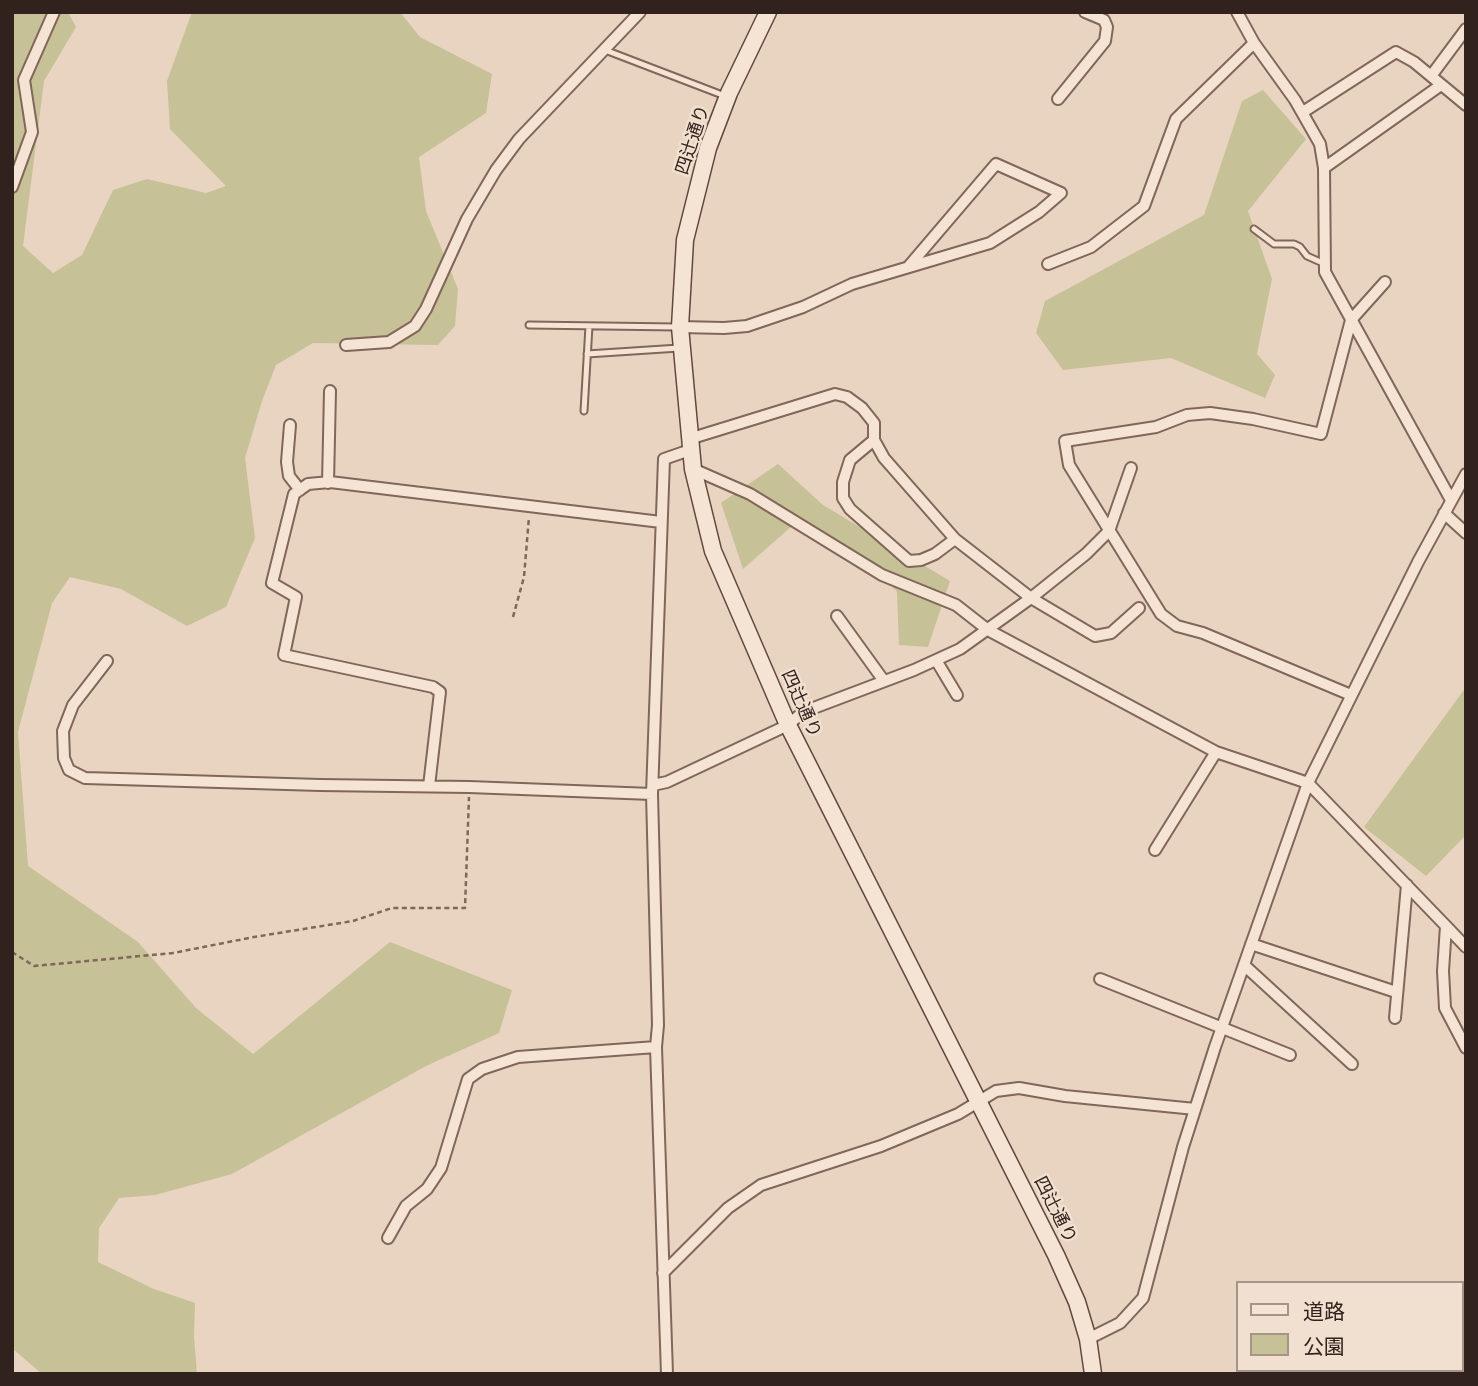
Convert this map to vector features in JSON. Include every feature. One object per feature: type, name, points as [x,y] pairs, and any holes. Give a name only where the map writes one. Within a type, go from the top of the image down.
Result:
[{"type":"street","points":[[12,187],[32,132],[24,80],[54,12]]},
{"type":"street","points":[[346,345],[389,342],[415,326],[426,309],[467,219],[496,170],[519,138],[640,12]]},
{"type":"street","name":"四辻通り","points":[[768,12],[728,97],[708,148],[685,240],[680,327],[693,469],[713,551],[788,725],[1056,1255],[1077,1302],[1088,1339],[1093,1374]]},
{"type":"street","points":[[1058,99],[1105,41],[1107,27],[1104,20],[1085,12]]},
{"type":"street","points":[[1237,12],[1254,43],[1303,112],[1320,144],[1324,169],[1325,272],[1451,500]]},
{"type":"street","points":[[1431,76],[1466,29]]},
{"type":"street","points":[[1048,264],[1091,247],[1144,206],[1176,119],[1254,43]]},
{"type":"street","points":[[1303,112],[1396,52],[1403,54],[1466,105]]},
{"type":"street","points":[[1324,169],[1441,85]]},
{"type":"street","points":[[680,327],[747,326],[803,307],[852,284],[990,243],[1039,212],[1061,193],[996,164],[909,267]]},
{"type":"street","points":[[1351,695],[1203,633],[1177,626],[1161,614],[1069,465],[1065,441],[1156,426],[1187,415],[1210,413],[1321,434],[1351,320],[1385,282]]},
{"type":"street","points":[[328,482],[330,391]]},
{"type":"street","points":[[667,1374],[656,1047],[658,1025],[652,789],[664,459],[690,445],[835,394],[847,397],[862,408],[874,424],[874,440],[884,458],[955,539],[1031,598],[1096,636],[1111,634],[1139,608]]},
{"type":"street","points":[[290,425],[287,462],[289,476],[300,490]]},
{"type":"street","points":[[874,440],[850,460],[843,482],[843,498],[850,509],[909,561],[921,560],[935,554],[955,539]]},
{"type":"street","points":[[107,662],[73,705],[63,730],[64,758],[69,771],[85,778],[320,785],[652,789],[788,725],[803,712],[960,649],[1031,598],[1086,554],[1109,531],[1131,468]]},
{"type":"street","points":[[693,469],[750,494],[882,575],[956,605],[988,630],[1216,752],[1308,783],[1466,947]]},
{"type":"street","points":[[1088,1339],[1120,1323],[1143,1298],[1195,1109],[1221,1027],[1308,783],[1466,474]]},
{"type":"street","points":[[429,786],[440,692],[433,687],[284,655],[296,597],[272,583],[294,494],[308,484],[328,482],[661,522]]},
{"type":"street","points":[[1444,513],[1466,533]]},
{"type":"street","points":[[837,616],[884,681]]},
{"type":"street","points":[[936,660],[957,695]]},
{"type":"street","points":[[1155,850],[1216,752]]},
{"type":"street","points":[[1395,1018],[1407,886]]},
{"type":"street","points":[[1446,926],[1443,971],[1445,1008],[1466,1048]]},
{"type":"street","points":[[1251,944],[1396,992]]},
{"type":"street","points":[[1244,965],[1352,1064]]},
{"type":"street","points":[[1100,979],[1290,1055]]},
{"type":"street","points":[[388,1238],[406,1206],[427,1189],[441,1168],[468,1079],[482,1069],[518,1057],[656,1047]]},
{"type":"street","points":[[663,1273],[728,1208],[761,1185],[881,1146],[978,1103],[996,1091],[1019,1088],[1079,1098],[1195,1109]]},
{"type":"lane","points":[[605,50],[728,97]]},
{"type":"lane","points":[[1254,229],[1273,244],[1294,244],[1307,256],[1325,264]]},
{"type":"lane","points":[[529,325],[680,327]]},
{"type":"lane","points":[[584,411],[589,326]]},
{"type":"lane","points":[[587,354],[682,348]]},
{"type":"path","points":[[513,617],[524,576],[530,507]]},
{"type":"path","points":[[12,952],[34,966],[173,953],[353,921],[392,908],[464,908],[469,787]]},
{"type":"green space","points":[[12,12],[68,12],[76,27],[44,81],[23,246],[53,273],[82,255],[113,190],[147,179],[206,193],[226,186],[170,129],[167,81],[192,12],[400,12],[420,37],[492,74],[486,113],[419,157],[426,211],[458,289],[455,326],[438,345],[313,343],[276,365],[245,458],[255,538],[226,607],[187,626],[121,589],[70,577],[52,603],[18,732],[28,866],[138,942],[196,1008],[253,1054],[390,942],[512,990],[499,1033],[426,1066],[232,1174],[155,1195],[119,1198],[99,1228],[98,1262],[154,1289],[195,1303],[197,1374],[42,1374],[12,1348]]},
{"type":"green space","points":[[1263,90],[1306,139],[1248,211],[1272,279],[1257,354],[1275,375],[1265,398],[1171,358],[1063,370],[1036,333],[1045,301],[1204,215],[1242,101]]},
{"type":"green space","points":[[778,464],[823,505],[950,581],[928,647],[899,645],[897,592],[867,559],[800,519],[743,569],[721,503]]},
{"type":"green space","points":[[1466,687],[1466,835],[1426,876],[1364,827]]}]
